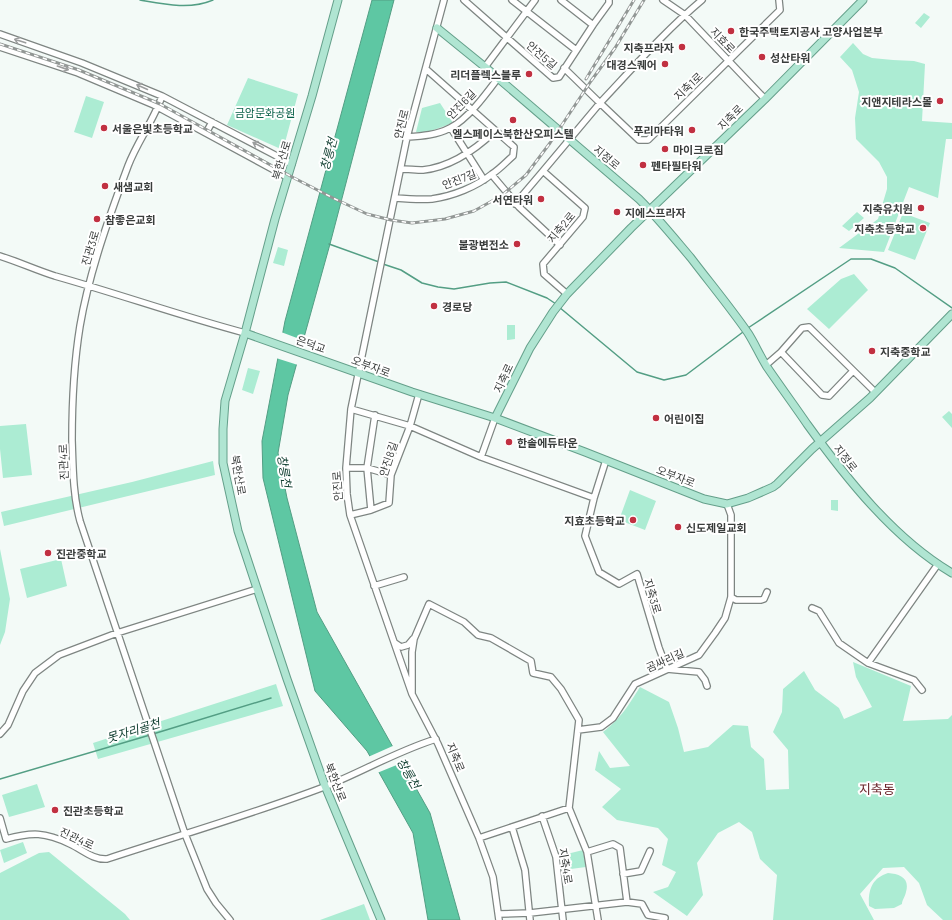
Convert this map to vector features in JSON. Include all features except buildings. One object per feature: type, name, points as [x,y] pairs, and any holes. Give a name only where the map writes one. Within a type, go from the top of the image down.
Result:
[{"type":"main road","name":"북한산로","points":[[338,0],[225,400],[223,463],[238,531],[287,679],[325,786],[381,920]]},
{"type":"main road","name":"지축로","points":[[495,418],[527,354],[553,312],[567,294],[863,0]]},
{"type":"main road","name":"지정로","points":[[437,28],[498,78],[659,219],[716,290],[741,324],[766,365],[820,442],[857,489],[895,528],[938,564],[952,573]]},
{"type":"main road","name":"오부자로","points":[[340,366],[419,394],[495,418],[704,499],[727,504],[748,498],[773,487],[875,392],[951,315]]},
{"type":"main road","name":"은덕교","points":[[245,333],[340,366]]},
{"type":"street","name":"안진로","points":[[412,694],[350,515],[347,494],[346,468],[351,409],[407,137],[444,0]]},
{"type":"street","name":"안진5길","points":[[464,0],[553,78],[559,77],[610,0]]},
{"type":"street","points":[[512,0],[576,50]]},
{"type":"street","points":[[484,67],[535,0]]},
{"type":"street","points":[[561,0],[593,25]]},
{"type":"street","name":"지효로","points":[[663,0],[685,15],[765,99]]},
{"type":"street","points":[[515,204],[600,103],[685,15],[702,0]]},
{"type":"street","name":"지축1로","points":[[564,68],[639,140],[648,140],[780,10],[779,0]]},
{"type":"street","points":[[0,34],[82,63],[162,96],[292,164]]},
{"type":"street","points":[[0,47],[78,73],[158,106],[287,177]]},
{"type":"street","points":[[401,169],[423,170],[448,164],[481,144],[495,131],[426,69]]},
{"type":"street","name":"안진6길","points":[[407,137],[427,136],[451,128],[471,110],[498,78]]},
{"type":"street","name":"진관3로","points":[[90,286],[106,230],[127,167],[162,96]]},
{"type":"street","points":[[206,133],[212,122]]},
{"type":"street","points":[[451,128],[466,154],[484,180]]},
{"type":"street","name":"안진7길","points":[[395,198],[432,199],[453,194],[475,185],[492,175],[513,156],[514,147],[495,131]]},
{"type":"street","name":"지축2로","points":[[543,171],[585,208],[584,217],[543,264],[544,274],[567,294]]},
{"type":"street","points":[[492,175],[515,204],[560,245]]},
{"type":"street","points":[[0,256],[55,276],[170,310],[196,320],[245,333]]},
{"type":"street","name":"진관4로","points":[[90,286],[80,325],[74,384],[72,427],[74,493],[80,521],[185,834]]},
{"type":"street","points":[[766,365],[781,352],[802,328],[810,327],[875,392]]},
{"type":"street","points":[[781,352],[822,395],[830,396],[853,371]]},
{"type":"street","name":"안진8길","points":[[350,515],[371,510],[390,503],[391,475],[410,426],[419,394]]},
{"type":"street","points":[[351,409],[410,426],[481,457],[594,498]]},
{"type":"street","name":"안진8길","points":[[371,510],[367,468],[375,415]]},
{"type":"street","name":"지축로","points":[[481,457],[495,418]]},
{"type":"street","name":"지축3로","points":[[606,460],[594,498],[585,536],[599,572],[619,584],[636,574],[667,669]]},
{"type":"street","points":[[346,468],[367,468],[391,475]]},
{"type":"street","name":"곰싸리길","points":[[578,730],[601,727],[613,718],[635,684],[699,655],[725,618],[731,597],[731,515],[727,504]]},
{"type":"street","points":[[868,664],[938,564]]},
{"type":"street","points":[[374,586],[404,577]]},
{"type":"street","points":[[0,734],[8,725],[23,691],[36,673],[59,655],[117,633],[257,589]]},
{"type":"street","points":[[731,597],[736,600],[761,600],[764,599],[767,592]]},
{"type":"street","name":"지축로","points":[[499,917],[493,877],[479,838],[436,739],[412,694],[412,652],[414,639],[429,604],[464,622],[478,635],[490,638],[531,661],[533,673],[551,677],[561,689],[579,720],[578,730]]},
{"type":"street","points":[[812,608],[819,611],[839,643],[868,664],[914,680],[922,690]]},
{"type":"street","points":[[395,644],[401,647],[408,645],[414,639]]},
{"type":"street","points":[[667,669],[699,672],[705,680],[707,686]]},
{"type":"street","points":[[479,838],[569,808],[578,730]]},
{"type":"street","name":"진관4로","points":[[0,818],[6,839],[23,834],[37,833],[56,838],[94,857],[103,859],[244,816],[348,777],[412,747],[436,739]]},
{"type":"street","name":"지축4로","points":[[569,808],[587,852],[598,920]]},
{"type":"street","name":"지축4로","points":[[542,816],[556,857],[563,920]]},
{"type":"street","points":[[512,827],[525,870],[530,920]]},
{"type":"street","points":[[185,834],[207,889],[230,920]]},
{"type":"street","name":"지축4로","points":[[587,852],[613,844],[620,848],[627,902]]},
{"type":"street","points":[[623,874],[641,871],[650,852]]},
{"type":"street","points":[[499,917],[530,912],[627,902],[642,904],[648,915],[665,918]]},
{"type":"green space","points":[[924,13],[930,17],[921,28],[915,23]]},
{"type":"green space","points":[[853,43],[863,54],[872,58],[914,61],[925,64],[922,121],[952,123],[952,139],[946,139],[938,198],[909,187],[884,252],[839,248],[878,219],[887,189],[887,177],[879,162],[856,139],[855,118],[859,92],[852,70],[840,57]]},
{"type":"green space","name":"금암문화공원","points":[[248,78],[298,94],[283,150],[227,125]]},
{"type":"green space","points":[[86,96],[104,102],[92,138],[74,132]]},
{"type":"green space","points":[[440,103],[453,123],[425,133],[416,132],[422,108]]},
{"type":"green space","points":[[857,212],[864,218],[849,231],[842,226]]},
{"type":"green space","points":[[903,213],[930,223],[915,260],[888,250]]},
{"type":"green space","points":[[278,247],[288,250],[284,266],[273,263]]},
{"type":"green space","points":[[854,274],[868,290],[829,329],[807,309],[841,279]]},
{"type":"green space","points":[[507,325],[515,325],[515,339],[507,340]]},
{"type":"green space","points":[[248,368],[260,371],[253,394],[242,390]]},
{"type":"green space","points":[[949,411],[952,414],[952,428],[942,417]]},
{"type":"green space","points":[[26,424],[32,475],[3,478],[0,449],[0,426]]},
{"type":"green space","points":[[213,461],[215,475],[4,526],[1,512],[132,482]]},
{"type":"green space","points":[[630,490],[656,501],[645,530],[619,520]]},
{"type":"green space","points":[[831,500],[838,500],[838,511],[831,510]]},
{"type":"green space","points":[[0,549],[10,599],[5,632],[0,645]]},
{"type":"green space","points":[[61,559],[67,586],[27,598],[20,569]]},
{"type":"green space","points":[[853,662],[911,686],[903,721],[948,719],[952,715],[952,920],[943,920],[927,905],[919,883],[904,867],[883,868],[860,894],[874,920],[773,920],[777,875],[760,859],[752,832],[739,822],[718,833],[697,863],[703,895],[687,916],[653,892],[668,887],[676,872],[662,865],[668,839],[658,828],[617,820],[602,807],[621,789],[595,770],[599,751],[610,768],[630,766],[603,732],[619,717],[640,687],[669,702],[684,752],[708,747],[733,725],[748,726],[751,747],[764,759],[766,790],[789,789],[788,750],[773,732],[782,712],[783,689],[804,671],[815,690],[839,708],[844,719],[872,707],[856,677]]},
{"type":"green space","points":[[276,684],[283,706],[98,759],[93,743]]},
{"type":"green space","points":[[37,784],[45,807],[9,817],[2,795]]},
{"type":"green space","points":[[23,842],[27,853],[4,863],[0,850]]},
{"type":"green space","points":[[583,850],[586,867],[563,870],[559,856]]},
{"type":"green space","points":[[49,852],[125,914],[130,920],[0,920],[0,873],[39,853]]},
{"type":"green space","points":[[888,873],[896,874],[905,880],[907,883],[906,894],[902,904],[894,908],[875,909],[869,906],[870,890],[878,878]]},
{"type":"green space","points":[[364,904],[370,920],[320,920]]},
{"type":"shaded area","points":[[372,0],[394,0],[330,244],[288,395],[278,453],[287,498],[317,612],[430,813],[460,920],[428,920],[413,833],[367,751],[315,691],[263,478],[262,441],[285,321]]},
{"type":"pier","points":[[281,332],[305,341],[298,365],[276,358]]},
{"type":"pier","points":[[395,745],[404,762],[377,773],[368,757]]},
{"type":"waterway","points":[[140,0],[176,5],[195,5],[213,0]]},
{"type":"waterway","points":[[329,244],[379,262]]},
{"type":"waterway","points":[[748,328],[851,259],[871,259],[895,268],[952,308]]},
{"type":"waterway","points":[[383,264],[401,270],[422,283],[438,287],[454,289],[506,282],[547,298],[556,304]]},
{"type":"waterway","points":[[559,307],[637,372],[664,380],[686,375],[743,332]]},
{"type":"waterway","name":"못자리골천","points":[[153,734],[271,698]]},
{"type":"waterway","name":"못자리골천","points":[[0,779],[150,735]]},
{"type":"railway","points":[[586,79],[634,0]]},
{"type":"railway","points":[[0,44],[79,70],[160,104],[294,178],[367,214],[412,223],[445,219],[474,211],[501,196],[526,175],[550,143],[615,48],[644,0]]},
{"type":"place","name":"한국주택토지공사 고양사업본부","points":[[731,31]]},
{"type":"place","name":"지축프라자","points":[[682,47]]},
{"type":"place","name":"성산타워","points":[[762,57]]},
{"type":"place","name":"대경스퀘어","points":[[665,64]]},
{"type":"place","name":"리더플렉스블루","points":[[529,74]]},
{"type":"place","name":"지앤지테라스몰","points":[[940,101]]},
{"type":"place","name":"엘스페이스북한산오피스텔","points":[[513,120]]},
{"type":"place","name":"서울은빛초등학교","points":[[104,128]]},
{"type":"place","name":"푸리마타워","points":[[692,130]]},
{"type":"place","name":"마이크로짐","points":[[665,149]]},
{"type":"place","name":"펜타필타워","points":[[643,165]]},
{"type":"place","name":"새샘교회","points":[[105,186]]},
{"type":"place","name":"서연타워","points":[[541,199]]},
{"type":"place","name":"지축유치원","points":[[921,208]]},
{"type":"place","name":"지에스프라자","points":[[617,212]]},
{"type":"place","name":"참좋은교회","points":[[97,219]]},
{"type":"place","name":"지축초등학교","points":[[923,228]]},
{"type":"place","name":"불광변전소","points":[[517,244]]},
{"type":"place","name":"경로당","points":[[434,306]]},
{"type":"place","name":"지축중학교","points":[[872,351]]},
{"type":"place","name":"어린이집","points":[[656,418]]},
{"type":"place","name":"한솔에듀타운","points":[[509,442]]},
{"type":"place","name":"지효초등학교","points":[[633,520]]},
{"type":"place","name":"신도제일교회","points":[[678,527]]},
{"type":"place","name":"진관중학교","points":[[48,553]]},
{"type":"place","name":"진관초등학교","points":[[55,810]]},
{"type":"district","name":"지축동","points":[[877,789]]},
{"type":"water label","name":"창릉천","points":[[328,154]]},
{"type":"water label","name":"창릉천","points":[[285,471]]},
{"type":"water label","name":"창릉천","points":[[409,773]]}]
